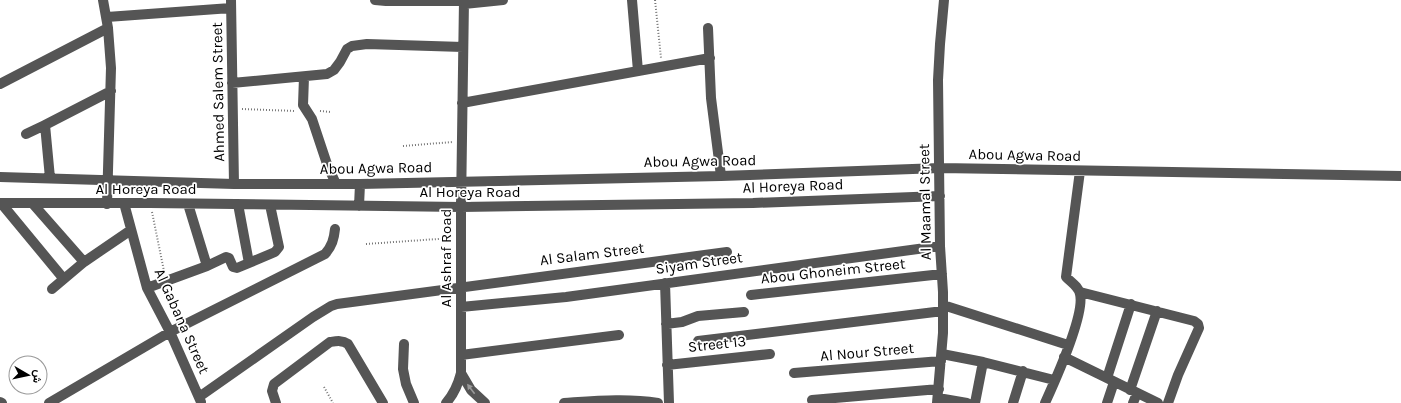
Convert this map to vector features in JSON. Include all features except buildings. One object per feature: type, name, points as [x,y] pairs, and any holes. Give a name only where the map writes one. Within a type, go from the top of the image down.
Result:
[{"type":"street","points":[[103,0],[108,28],[110,91],[107,204]]},
{"type":"street","points":[[375,0],[503,0]]},
{"type":"street","points":[[632,0],[638,71]]},
{"type":"street","name":"Al Maamal Street","points":[[938,397],[942,357],[943,308],[940,246],[938,70],[944,0]]},
{"type":"street","name":"Al Ashraf Road","points":[[446,403],[459,383],[461,373],[461,207],[464,1]]},
{"type":"street","points":[[107,17],[231,4]]},
{"type":"street","name":"Ahmed Salem Street","points":[[231,4],[234,184]]},
{"type":"street","points":[[0,84],[108,28]]},
{"type":"street","points":[[708,28],[710,58],[709,74],[721,176]]},
{"type":"street","points":[[232,83],[327,74],[334,70],[347,49],[352,46],[367,44],[463,47]]},
{"type":"street","points":[[462,103],[710,58]]},
{"type":"street","points":[[304,77],[303,106],[312,119],[327,164],[336,184]]},
{"type":"street","points":[[26,134],[110,91]]},
{"type":"street","points":[[45,125],[50,178]]},
{"type":"street","name":"Abou Agwa Road","points":[[0,177],[234,184],[360,184],[721,176],[940,168],[1401,176]]},
{"type":"street","points":[[1080,171],[1066,277],[1080,292],[1194,321],[1198,324],[1198,328],[1168,403]]},
{"type":"street","points":[[359,206],[360,184]]},
{"type":"street","name":"Al Horeya Road","points":[[0,203],[150,203],[461,207],[753,203],[940,196]]},
{"type":"street","points":[[0,203],[64,278]]},
{"type":"street","name":"Al Gabana Street","points":[[124,203],[147,288],[170,332],[201,400]]},
{"type":"street","points":[[33,204],[84,262]]},
{"type":"street","points":[[188,204],[207,266]]},
{"type":"street","points":[[238,204],[250,263]]},
{"type":"street","points":[[147,288],[227,257],[230,259],[234,267],[238,268],[275,252],[279,247],[270,205]]},
{"type":"street","points":[[49,403],[170,332],[325,254],[335,237],[335,229]]},
{"type":"street","points":[[52,289],[84,262],[131,230]]},
{"type":"street","name":"Siyam Street","points":[[461,307],[566,297],[940,246]]},
{"type":"street","name":"Al Salam Street","points":[[201,400],[313,317],[331,306],[343,302],[727,252]]},
{"type":"street","name":"Abou Ghoneim Street","points":[[751,295],[942,274]]},
{"type":"street","points":[[665,283],[669,403]]},
{"type":"street","points":[[1049,402],[1054,380],[1077,321],[1081,303],[1080,292]]},
{"type":"street","points":[[1107,403],[1111,380],[1131,304]]},
{"type":"street","points":[[698,341],[943,308],[1068,345]]},
{"type":"street","points":[[1133,403],[1134,391],[1157,311]]},
{"type":"street","points":[[666,324],[682,322],[698,316],[744,312]]},
{"type":"street","points":[[461,355],[619,336]]},
{"type":"street","points":[[276,403],[272,391],[274,384],[330,342],[338,340],[348,344],[383,403]]},
{"type":"street","points":[[404,344],[403,369],[406,384],[414,403]]},
{"type":"street","name":"Street 13","points":[[667,365],[770,354]]},
{"type":"street","name":"Al Nour Street","points":[[794,373],[942,357],[983,362],[1054,380]]},
{"type":"street","points":[[1064,357],[1158,403]]},
{"type":"street","points":[[975,403],[983,362]]},
{"type":"street","points":[[1014,403],[1023,371]]},
{"type":"street","points":[[461,373],[471,390],[484,403]]},
{"type":"street","points":[[812,400],[938,397],[968,403]]},
{"type":"street","points":[[564,403],[658,403]]},
{"type":"path","points":[[655,0],[661,67]]},
{"type":"path","points":[[232,109],[331,112]]},
{"type":"path","points":[[403,146],[462,141]]},
{"type":"path","points":[[150,203],[166,281]]},
{"type":"path","points":[[366,244],[461,238]]},
{"type":"path","points":[[324,387],[333,403]]}]
